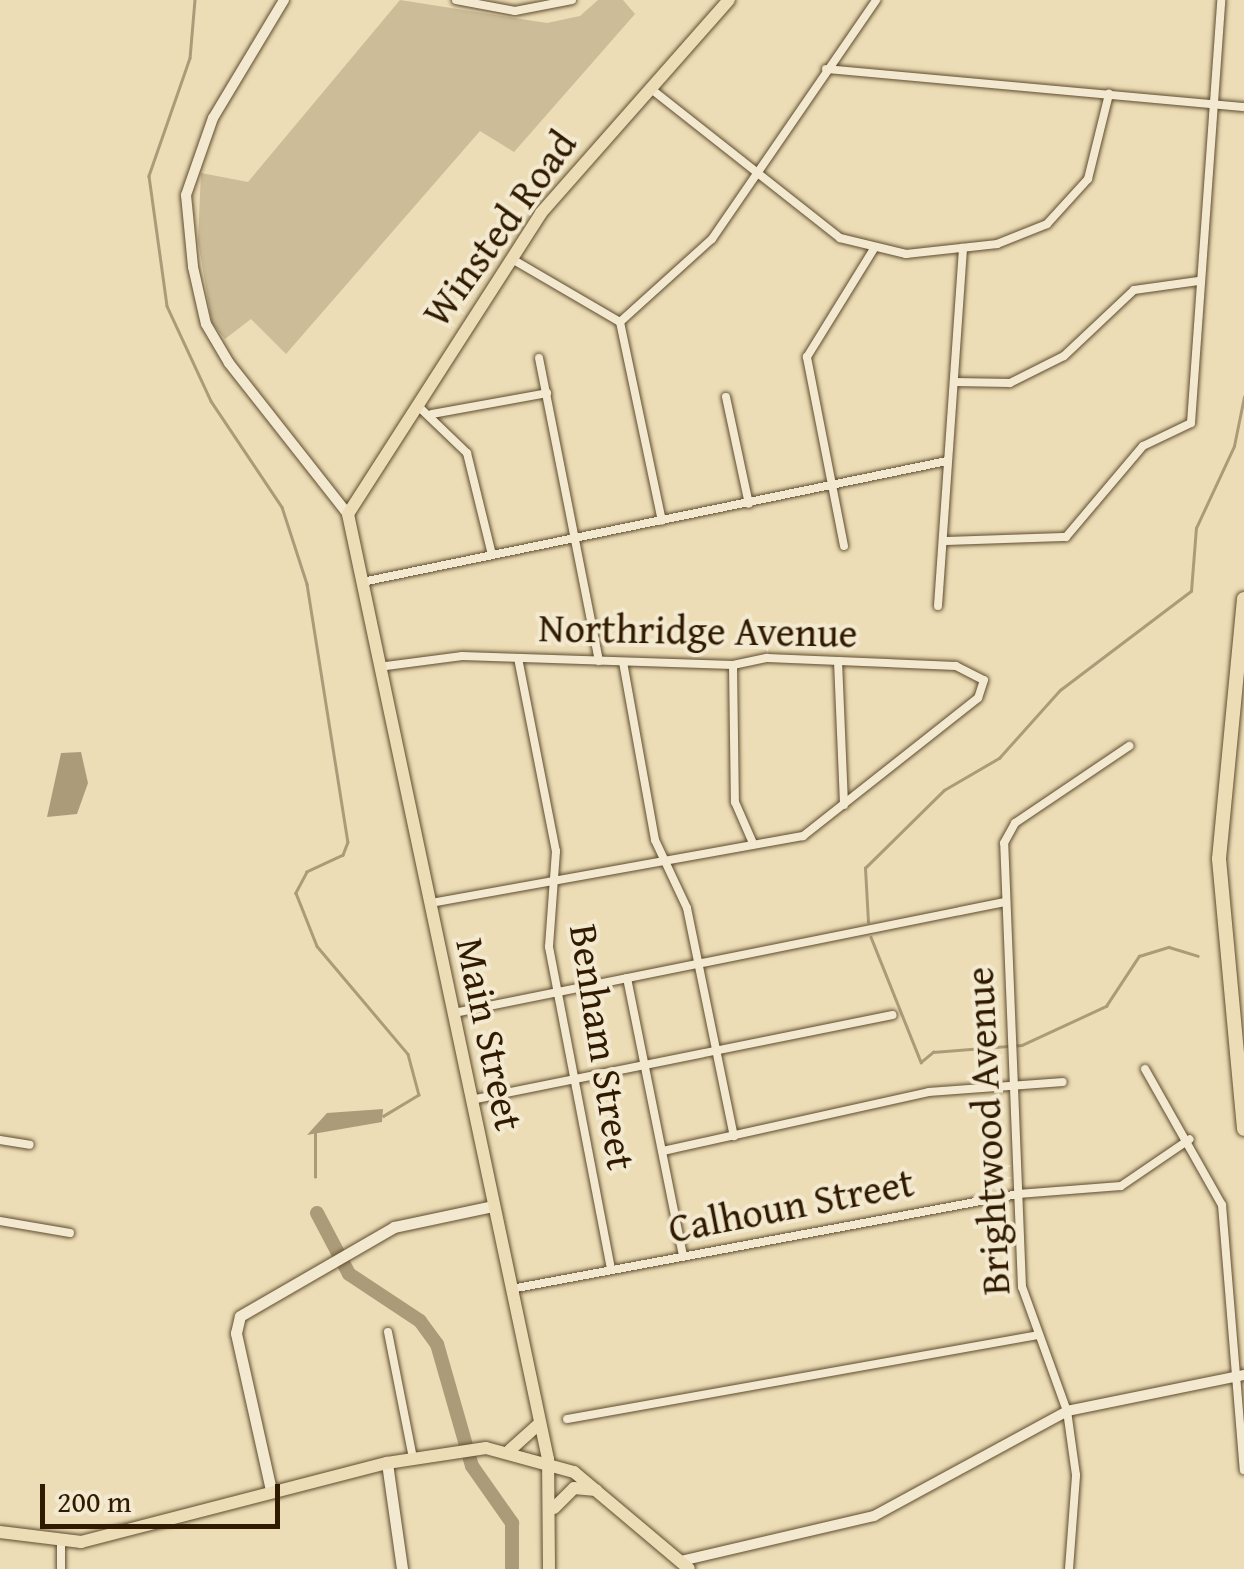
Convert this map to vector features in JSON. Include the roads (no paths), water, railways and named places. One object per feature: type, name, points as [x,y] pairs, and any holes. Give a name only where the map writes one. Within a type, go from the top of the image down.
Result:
[{"type":"highway","points":[[1244,599],[1218,859],[1244,1129]]},
{"type":"main road","name":"Winsted Road","points":[[348,514],[511,259],[721,2]]},
{"type":"main road","name":"Main Street","points":[[348,514],[386,666],[430,904],[548,1460],[554,1508],[549,1569]]},
{"type":"main road","points":[[271,1490],[238,1321],[324,1265],[394,1228],[493,1206]]},
{"type":"main road","points":[[510,1450],[540,1424]]},
{"type":"main road","points":[[0,1532],[61,1543],[387,1463],[486,1448],[548,1460],[608,1493],[685,1565]]},
{"type":"main road","points":[[387,1463],[402,1569]]},
{"type":"main road","points":[[554,1508],[574,1488],[608,1493]]},
{"type":"street","points":[[284,0],[207,133],[186,194],[193,266],[206,324],[229,363],[348,514]]},
{"type":"street","points":[[456,0],[514,11],[572,0]]},
{"type":"street","points":[[620,322],[712,238],[760,174],[826,68],[876,0]]},
{"type":"street","points":[[943,541],[1066,536],[1143,446],[1191,424],[1200,394],[1198,281],[1221,0]]},
{"type":"street","points":[[826,68],[1244,107]]},
{"type":"street","points":[[650,88],[840,238],[872,250],[963,248],[1024,238],[1070,204],[1101,147],[1109,94]]},
{"type":"street","points":[[938,606],[963,248]]},
{"type":"street","points":[[844,546],[807,356],[872,250]]},
{"type":"street","points":[[511,259],[620,322],[662,521]]},
{"type":"street","points":[[955,382],[1010,383],[1064,356],[1134,290],[1198,281]]},
{"type":"street","points":[[539,358],[599,661]]},
{"type":"street","points":[[432,414],[547,393]]},
{"type":"street","points":[[726,397],[749,504]]},
{"type":"street","points":[[416,405],[432,414],[467,453],[492,556]]},
{"type":"street","points":[[367,580],[947,461]]},
{"type":"street","name":"Northridge Avenue","points":[[386,666],[518,658],[732,664],[838,660],[973,668],[984,680],[978,698],[844,805]]},
{"type":"street","name":"Benham Street","points":[[518,658],[556,879],[548,926],[556,992],[611,1269]]},
{"type":"street","points":[[430,904],[752,841],[802,836],[844,805],[838,660]]},
{"type":"street","points":[[622,662],[662,858],[687,908],[734,1136]]},
{"type":"street","points":[[732,664],[734,802],[752,841]]},
{"type":"street","name":"Brightwood Avenue","points":[[1069,1569],[1076,1475],[1066,1411],[1022,1288],[1004,843],[1015,823],[1129,746]]},
{"type":"street","points":[[454,1013],[1005,902]]},
{"type":"street","points":[[627,978],[683,1256]]},
{"type":"street","points":[[471,1100],[893,1015]]},
{"type":"street","points":[[1145,1068],[1190,1140],[1222,1205],[1240,1376],[1244,1470]]},
{"type":"street","points":[[663,1151],[929,1092],[1063,1082]]},
{"type":"street","points":[[0,1140],[30,1145]]},
{"type":"street","name":"Calhoun Street","points":[[511,1289],[1018,1194],[1121,1186],[1190,1140]]},
{"type":"street","points":[[0,1221],[70,1234]]},
{"type":"street","points":[[388,1332],[413,1458]]},
{"type":"street","points":[[566,1420],[1036,1335]]},
{"type":"street","points":[[685,1565],[874,1516],[1066,1411],[1240,1376]]},
{"type":"street","points":[[61,1543],[61,1569]]},
{"type":"waterway","points":[[195,0],[190,58],[149,176],[167,306],[211,401],[282,507],[307,584],[348,842],[343,855],[307,872],[296,893],[317,946],[408,1054],[419,1095],[384,1116]]},
{"type":"waterway","points":[[868,922],[865,868],[944,790],[999,758],[1060,690],[1191,591],[1196,528],[1234,446],[1244,397]]},
{"type":"waterway","points":[[871,937],[921,1062],[933,1052],[1022,1045],[1106,1006],[1139,956],[1169,947],[1198,956]]},
{"type":"waterway","points":[[315,1134],[315,1177]]},
{"type":"waterway","points":[[317,1213],[349,1274],[420,1321],[437,1344],[472,1466],[512,1523],[512,1569]]}]
